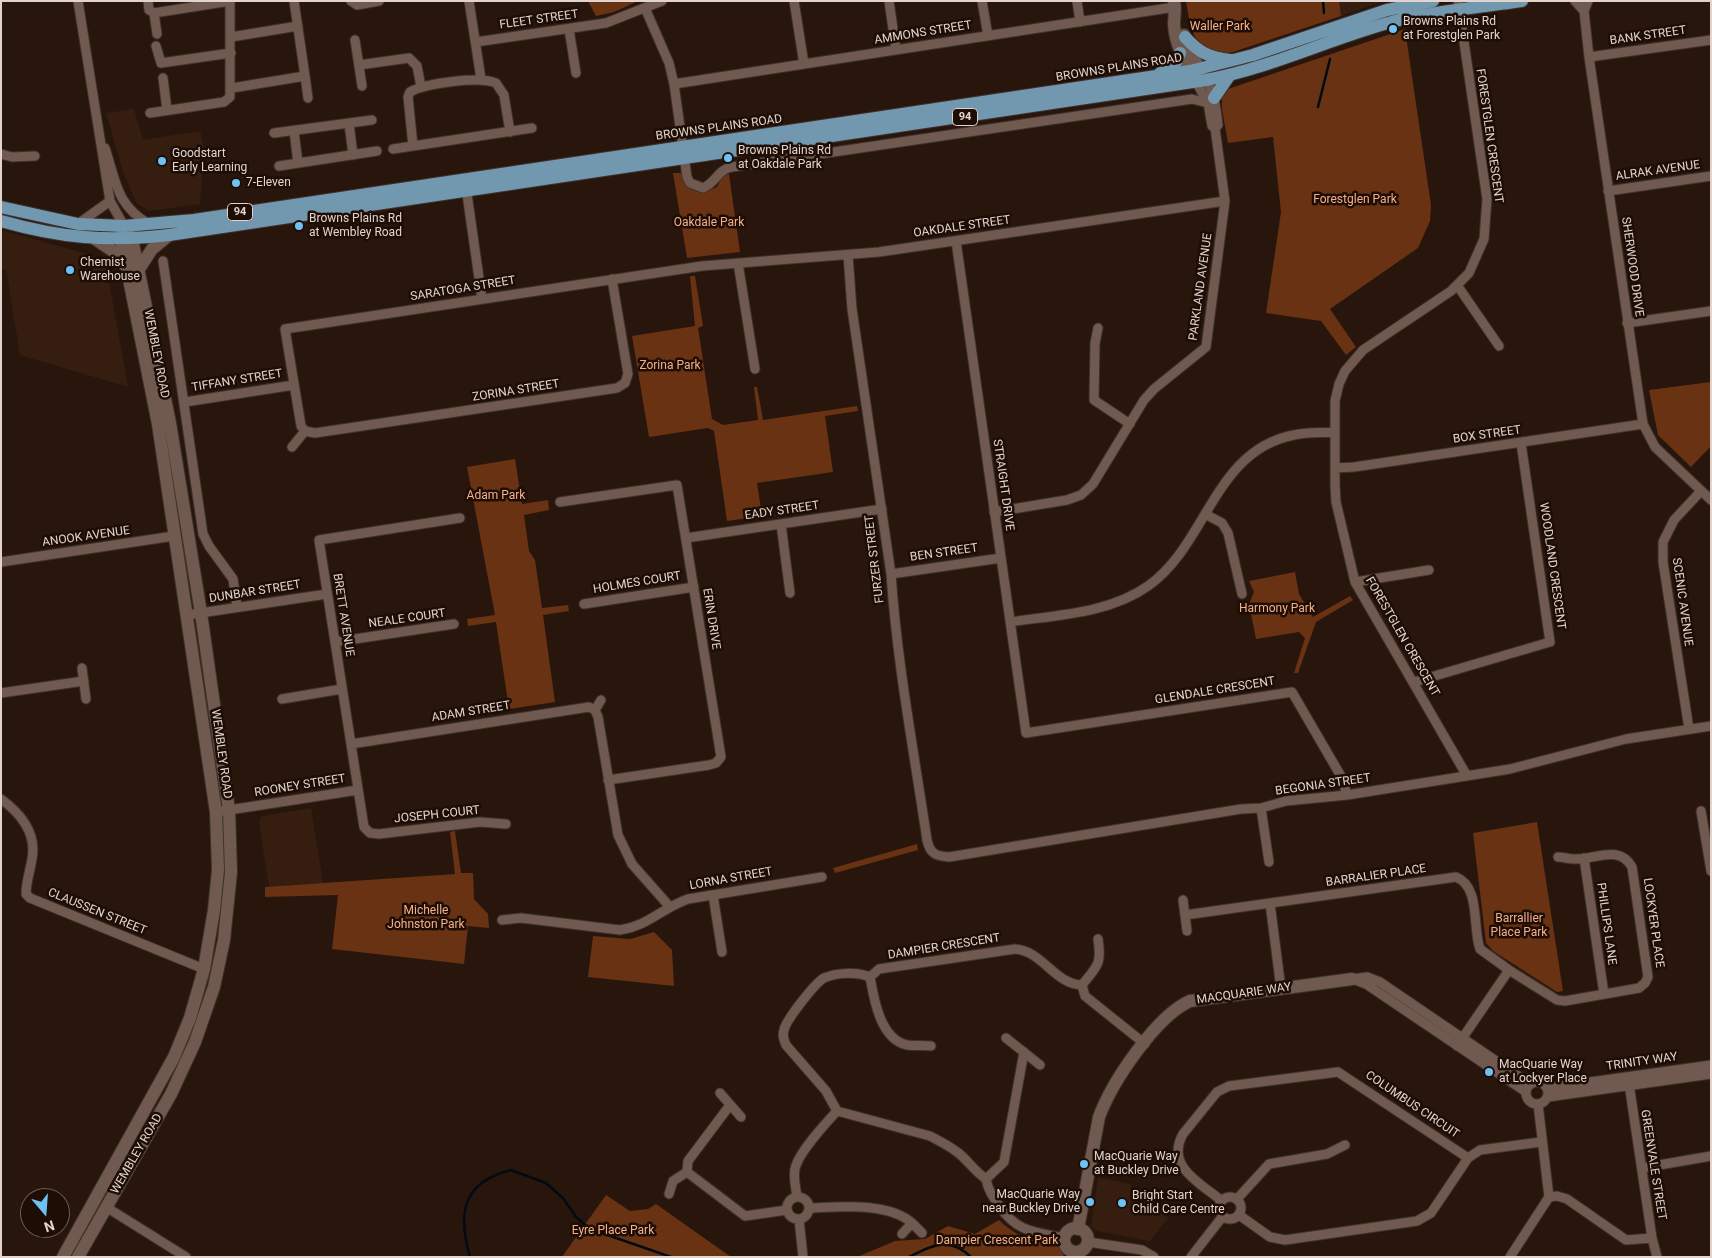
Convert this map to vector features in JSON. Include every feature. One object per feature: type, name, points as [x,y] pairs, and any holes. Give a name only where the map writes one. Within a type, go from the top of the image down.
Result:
[{"type":"main road","name":"BROWNS PLAINS ROAD","points":[[1,207],[78,224],[124,226],[194,220],[465,185],[1198,76],[1237,60],[1387,10],[1433,1]]},
{"type":"main road","name":"BROWNS PLAINS ROAD","points":[[684,153],[1148,78],[1229,76],[1394,22],[1458,6],[1522,1]]},
{"type":"main road","points":[[1175,9],[1198,76]]},
{"type":"main road","points":[[1175,9],[1174,23],[1180,53],[1198,76]]},
{"type":"main road","points":[[1185,37],[1194,48],[1204,53],[1216,58],[1237,60]]},
{"type":"main road","points":[[1148,78],[1174,66],[1180,53]]},
{"type":"main road","points":[[1211,100],[1229,76]]},
{"type":"main road","name":"BROWNS PLAINS ROAD","points":[[1,221],[52,233],[95,240],[127,239],[169,235],[465,185]]},
{"type":"main road","points":[[124,226],[157,231],[184,228],[196,230]]},
{"type":"main road","name":"WEMBLEY ROAD","points":[[63,1257],[181,1072],[198,1033],[214,987],[229,904],[231,841],[229,810],[201,613],[170,423],[124,226]]},
{"type":"main road","points":[[95,240],[113,251],[133,268],[169,235]]},
{"type":"main road","name":"WEMBLEY ROAD","points":[[78,1257],[106,1207],[120,1170],[174,1057],[190,1018],[209,946],[218,870],[216,812],[133,268]]},
{"type":"main road","name":"MACQUARIE WAY","points":[[1078,1229],[1099,1117],[1114,1083],[1167,1016],[1179,1006],[1190,1001],[1352,979]]},
{"type":"main road","points":[[1078,1229],[1087,1235],[1088,1242],[1083,1250],[1074,1254],[1068,1248],[1065,1238],[1068,1232],[1078,1229]]},
{"type":"street","name":"WEMBLEY ROAD","points":[[78,1],[110,201],[124,226]]},
{"type":"street","points":[[148,1],[149,10],[154,13],[230,1],[232,88],[230,97],[224,102],[150,113]]},
{"type":"street","points":[[294,1],[308,98]]},
{"type":"street","points":[[351,1],[357,4],[379,1]]},
{"type":"street","points":[[469,1],[481,79]]},
{"type":"street","name":"FLEET STREET","points":[[476,42],[606,23],[662,1]]},
{"type":"street","points":[[794,1],[804,64]]},
{"type":"street","points":[[889,1],[896,50]]},
{"type":"street","points":[[982,1],[988,36]]},
{"type":"street","points":[[1077,1],[1080,22]]},
{"type":"street","points":[[1575,1],[1584,11]]},
{"type":"street","name":"SHERWOOD DRIVE","points":[[1588,1],[1584,11],[1589,57],[1643,424],[1656,447],[1711,500]]},
{"type":"street","name":"FORESTGLEN CRESCENT","points":[[1458,6],[1487,207],[1484,239],[1478,256],[1468,273],[1457,285],[1363,350],[1353,360],[1339,384],[1335,401],[1335,468],[1336,502],[1355,582],[1467,776]]},
{"type":"street","points":[[645,8],[668,63],[674,84],[684,153]]},
{"type":"street","name":"AMMONS STREET","points":[[674,84],[1175,9]]},
{"type":"street","points":[[154,13],[157,34]]},
{"type":"street","points":[[231,37],[298,26]]},
{"type":"street","points":[[569,28],[576,74]]},
{"type":"street","points":[[355,40],[362,86]]},
{"type":"street","name":"BANK STREET","points":[[1589,57],[1711,40]]},
{"type":"street","points":[[156,46],[167,110]]},
{"type":"street","points":[[158,62],[167,63],[231,53]]},
{"type":"street","points":[[359,65],[409,58],[416,66],[421,87]]},
{"type":"street","points":[[232,88],[305,76]]},
{"type":"street","name":"PARKLAND AVENUE","points":[[994,512],[1067,500],[1081,495],[1093,484],[1154,389],[1206,347],[1225,201],[1215,128],[1218,125],[1211,100],[1198,76]]},
{"type":"street","points":[[413,146],[408,97],[410,92],[421,87],[481,79],[496,83],[502,89],[510,132]]},
{"type":"street","name":"BROWNS PLAINS ROAD","points":[[684,153],[688,180],[694,186],[703,188],[710,185],[720,171],[728,168],[1197,98],[1211,100]]},
{"type":"street","points":[[274,133],[372,120]]},
{"type":"street","points":[[349,123],[353,155]]},
{"type":"street","name":"WEMBLEY ROAD","points":[[99,128],[122,200],[132,213],[149,224]]},
{"type":"street","points":[[393,148],[532,128]]},
{"type":"street","points":[[294,131],[298,163]]},
{"type":"street","points":[[279,166],[377,151]]},
{"type":"street","points":[[1,154],[12,157],[35,156]]},
{"type":"street","name":"ALRAK AVENUE","points":[[1608,191],[1711,176]]},
{"type":"street","points":[[465,185],[482,299]]},
{"type":"street","points":[[78,224],[110,201]]},
{"type":"street","name":"OAKDALE STREET","points":[[702,266],[848,255],[1225,201]]},
{"type":"street","name":"STRAIGHT DRIVE","points":[[956,241],[1026,733]]},
{"type":"street","name":"FURZER STREET","points":[[848,255],[852,309],[882,509],[891,574],[894,617],[927,840],[929,850],[937,856]]},
{"type":"street","name":"WEMBLEY ROAD","points":[[162,261],[185,402],[203,534],[232,579],[237,607]]},
{"type":"street","points":[[738,263],[755,369]]},
{"type":"street","name":"SARATOGA STREET","points":[[294,385],[285,329],[702,266]]},
{"type":"street","name":"ZORINA STREET","points":[[306,431],[315,433],[617,388],[625,383],[628,374],[612,279]]},
{"type":"street","points":[[1457,285],[1499,346]]},
{"type":"street","points":[[1627,323],[1711,311]]},
{"type":"street","points":[[1098,328],[1095,343],[1094,400],[1130,424]]},
{"type":"street","points":[[292,447],[306,431],[301,426],[294,385]]},
{"type":"street","name":"TIFFANY STREET","points":[[185,402],[294,385]]},
{"type":"street","name":"BOX STREET","points":[[1335,468],[1354,467],[1643,424]]},
{"type":"street","points":[[1010,622],[1087,610],[1111,604],[1148,586],[1167,570],[1182,552],[1226,481],[1237,466],[1252,453],[1293,435],[1335,432]]},
{"type":"street","name":"WOODLAND CRESCENT","points":[[1414,682],[1550,642],[1521,442]]},
{"type":"street","name":"ERIN DRIVE","points":[[560,502],[677,485],[721,757],[716,763],[708,766],[608,780]]},
{"type":"street","name":"SCENIC AVENUE","points":[[1689,729],[1663,562],[1663,542],[1674,520],[1701,491]]},
{"type":"street","name":"EADY STREET","points":[[686,538],[882,509]]},
{"type":"street","points":[[1205,514],[1222,523],[1228,533],[1242,594]]},
{"type":"street","name":"BRETT AVENUE","points":[[370,832],[364,827],[319,540],[460,518]]},
{"type":"street","points":[[781,524],[790,593]]},
{"type":"street","name":"ANOOK AVENUE","points":[[1,562],[174,536]]},
{"type":"street","name":"BEN STREET","points":[[891,574],[1001,558]]},
{"type":"street","points":[[1355,582],[1429,570]]},
{"type":"street","name":"HOLMES COURT","points":[[584,604],[694,587]]},
{"type":"street","name":"DUNBAR STREET","points":[[187,615],[327,594]]},
{"type":"street","name":"NEALE COURT","points":[[335,642],[454,624]]},
{"type":"street","points":[[82,668],[86,699]]},
{"type":"street","points":[[1,693],[84,681]]},
{"type":"street","points":[[282,699],[342,689]]},
{"type":"street","name":"GLENDALE CRESCENT","points":[[1026,733],[1292,692],[1342,778],[1347,795]]},
{"type":"street","points":[[601,700],[595,710],[598,717],[618,835],[632,864],[670,907]]},
{"type":"street","name":"ADAM STREET","points":[[351,744],[589,707],[595,710]]},
{"type":"street","name":"BEGONIA STREET","points":[[937,856],[949,857],[1241,809],[1262,808],[1286,801],[1347,795],[1510,769],[1626,739],[1711,726]]},
{"type":"street","name":"ROONEY STREET","points":[[216,812],[358,790]]},
{"type":"street","name":"CLAUSSEN STREET","points":[[1,799],[23,818],[30,834],[33,853],[26,894],[30,898],[204,970]]},
{"type":"street","points":[[1262,808],[1269,862]]},
{"type":"street","points":[[1701,811],[1711,871]]},
{"type":"street","name":"JOSEPH COURT","points":[[370,832],[379,834],[480,822],[506,824]]},
{"type":"street","name":"LOCKYER PLACE","points":[[1509,970],[1557,1000],[1639,988],[1648,977],[1632,867],[1628,860],[1616,854],[1574,859],[1558,857]]},
{"type":"street","name":"PHILLIPS LANE","points":[[1584,858],[1604,994]]},
{"type":"street","name":"LORNA STREET","points":[[502,920],[521,918],[620,930],[635,928],[670,907],[688,899],[822,877]]},
{"type":"street","name":"BARRALIER PLACE","points":[[1185,915],[1456,877],[1466,881],[1471,890],[1480,949],[1509,970]]},
{"type":"street","points":[[714,895],[722,952]]},
{"type":"street","points":[[1183,900],[1187,931]]},
{"type":"street","points":[[1270,903],[1280,989]]},
{"type":"street","points":[[1098,939],[1101,957],[1082,986],[1085,996],[1145,1044]]},
{"type":"street","name":"DAMPIER CRESCENT","points":[[837,1111],[826,1091],[786,1045],[783,1037],[784,1028],[821,980],[858,973],[870,977],[880,969],[1015,948],[1029,951],[1070,985],[1082,986]]},
{"type":"street","points":[[1460,1042],[1509,970]]},
{"type":"street","points":[[870,977],[875,1009],[880,1019],[896,1039],[908,1045],[931,1046]]},
{"type":"street","name":"MACQUARIE WAY","points":[[1352,979],[1366,984],[1460,1042],[1528,1088]]},
{"type":"street","points":[[1006,1038],[1040,1065]]},
{"type":"street","points":[[986,1179],[1004,1162],[1024,1052]]},
{"type":"street","name":"TRINITY WAY","points":[[1628,1082],[1711,1065]]},
{"type":"street","name":"COLUMBUS CIRCUIT","points":[[1222,1201],[1181,1167],[1178,1156],[1180,1139],[1183,1134],[1216,1092],[1229,1086],[1338,1072],[1468,1158]]},
{"type":"street","name":"TRINITY WAY","points":[[1548,1092],[1711,1074]]},
{"type":"street","name":"TRINITY WAY","points":[[1528,1088],[1540,1082],[1548,1092]]},
{"type":"street","name":"GREENVALE STREET","points":[[1628,1082],[1652,1238],[1657,1257]]},
{"type":"street","points":[[1510,1257],[1549,1197],[1538,1104],[1529,1101],[1528,1088]]},
{"type":"street","name":"TRINITY WAY","points":[[1538,1104],[1544,1102],[1548,1092]]},
{"type":"street","points":[[720,1093],[741,1117]]},
{"type":"street","points":[[687,1172],[688,1161],[730,1105]]},
{"type":"street","points":[[797,1197],[794,1176],[797,1163],[820,1129],[837,1111],[930,1136],[954,1149],[986,1179],[988,1190],[1008,1219],[1017,1226],[1027,1230],[1065,1238]]},
{"type":"street","points":[[1239,1215],[1270,1237],[1285,1240],[1417,1221],[1430,1213],[1468,1158],[1480,1150],[1541,1142]]},
{"type":"street","points":[[1238,1199],[1269,1164],[1327,1154],[1345,1145]]},
{"type":"street","points":[[1642,1168],[1711,1156]]},
{"type":"street","points":[[669,1194],[673,1181],[687,1172]]},
{"type":"street","points":[[687,1172],[745,1216],[787,1210]]},
{"type":"street","points":[[1549,1197],[1557,1196],[1567,1199],[1626,1240],[1652,1238]]},
{"type":"street","points":[[787,1210],[790,1200],[797,1197],[807,1201],[810,1208]]},
{"type":"street","points":[[1227,1197],[1238,1199],[1241,1205],[1239,1215],[1233,1219],[1223,1216],[1220,1211],[1222,1201],[1227,1197]]},
{"type":"street","points":[[106,1207],[186,1257]]},
{"type":"street","points":[[810,1208],[862,1207],[904,1216],[922,1232]]},
{"type":"street","points":[[787,1210],[793,1218],[799,1219],[805,1216],[810,1208]]},
{"type":"street","points":[[1191,1257],[1223,1216]]},
{"type":"street","points":[[799,1219],[803,1257]]},
{"type":"street","points":[[902,1234],[912,1223]]},
{"type":"street","points":[[1088,1242],[1142,1250],[1154,1257]]},
{"type":"shaded area","points":[[1339,1],[1384,1],[1341,16]]},
{"type":"shaded area","name":"Goodstart Early Learning","points":[[134,109],[143,140],[200,131],[204,148],[200,204],[149,211],[137,204],[124,175],[106,113]]},
{"type":"shaded area","points":[[1,230],[105,259],[128,387],[20,355],[6,269],[1,270]]},
{"type":"shaded area","points":[[311,808],[323,883],[269,887],[259,822],[260,818],[262,816]]},
{"type":"shaded area","name":"Bright Start Child Care Centre","points":[[1098,1178],[1131,1184],[1131,1189],[1168,1218],[1150,1241],[1097,1231],[1093,1228],[1091,1224]]},
{"type":"green space","points":[[588,1],[638,1],[614,12],[596,16]]},
{"type":"green space","name":"Waller Park","points":[[1186,1],[1339,1],[1341,16],[1233,52],[1216,54],[1208,52],[1197,41],[1191,25]]},
{"type":"green space","name":"Forestglen Park","points":[[1405,29],[1431,205],[1430,221],[1418,248],[1330,309],[1356,347],[1346,355],[1321,321],[1266,313],[1281,212],[1273,137],[1228,143],[1222,109],[1222,96],[1228,89]]},
{"type":"green space","name":"Oakdale Park","points":[[673,173],[681,173],[687,184],[700,191],[711,190],[717,187],[723,175],[729,174],[740,252],[687,258]]},
{"type":"green space","name":"Zorina Park","points":[[690,276],[695,276],[703,326],[698,328],[712,419],[723,425],[758,420],[754,387],[757,387],[763,420],[857,406],[858,411],[825,416],[833,472],[757,483],[762,516],[727,521],[714,431],[708,428],[649,437],[632,336],[695,326]]},
{"type":"green space","points":[[1711,382],[1711,446],[1691,467],[1658,435],[1649,390]]},
{"type":"green space","name":"Adam Park","points":[[515,459],[522,504],[548,500],[549,510],[524,515],[529,551],[535,560],[542,608],[568,605],[569,611],[543,615],[555,702],[509,709],[496,622],[468,626],[467,619],[495,615],[467,467]]},
{"type":"green space","name":"Harmony Park","points":[[1295,572],[1299,594],[1313,617],[1350,596],[1353,600],[1316,622],[1298,673],[1294,673],[1305,638],[1299,632],[1256,639],[1249,604],[1254,592],[1249,581]]},
{"type":"green space","name":"Barrallier Place Park","points":[[1537,822],[1563,991],[1557,992],[1493,951],[1486,943],[1473,833]]},
{"type":"green space","name":"Michelle Johnston Park","points":[[455,831],[461,873],[473,873],[474,899],[488,914],[489,928],[468,926],[464,964],[332,949],[338,895],[265,897],[265,887],[455,874],[450,832]]},
{"type":"green space","points":[[917,844],[918,850],[835,873],[833,868]]},
{"type":"green space","points":[[654,932],[672,950],[674,986],[588,977],[593,936],[630,939]]},
{"type":"green space","name":"Eyre Place Park","points":[[606,1195],[630,1211],[648,1209],[656,1204],[731,1257],[562,1257]]},
{"type":"green space","name":"Dampier Crescent Park","points":[[999,1220],[1022,1236],[1062,1248],[1064,1257],[857,1257],[895,1241],[925,1239],[948,1226],[975,1234]]},
{"type":"waterway","points":[[1323,1],[1324,13]]},
{"type":"waterway","points":[[1318,107],[1330,59]]},
{"type":"waterway","points":[[470,1257],[464,1226],[468,1201],[483,1182],[495,1175],[511,1170],[546,1183],[563,1198],[576,1217],[590,1229],[671,1257]]},
{"type":"waterway","points":[[909,1257],[933,1246],[941,1245],[955,1246],[971,1257]]},
{"type":"place","name":"Browns Plains Rd at Forestglen Park","points":[[1393,29]]},
{"type":"place","name":"Browns Plains Rd at Oakdale Park","points":[[728,158]]},
{"type":"place","name":"Goodstart Early Learning","points":[[162,161]]},
{"type":"place","name":"7-Eleven","points":[[236,183]]},
{"type":"place","name":"Browns Plains Rd at Wembley Road","points":[[299,226]]},
{"type":"place","name":"Chemist Warehouse","points":[[70,270]]},
{"type":"place","name":"MacQuarie Way at Lockyer Place","points":[[1489,1072]]},
{"type":"place","name":"MacQuarie Way at Buckley Drive","points":[[1084,1164]]},
{"type":"place","name":"MacQuarie Way near Buckley Drive","points":[[1090,1202]]},
{"type":"place","name":"Bright Start Child Care Centre","points":[[1122,1203]]}]
